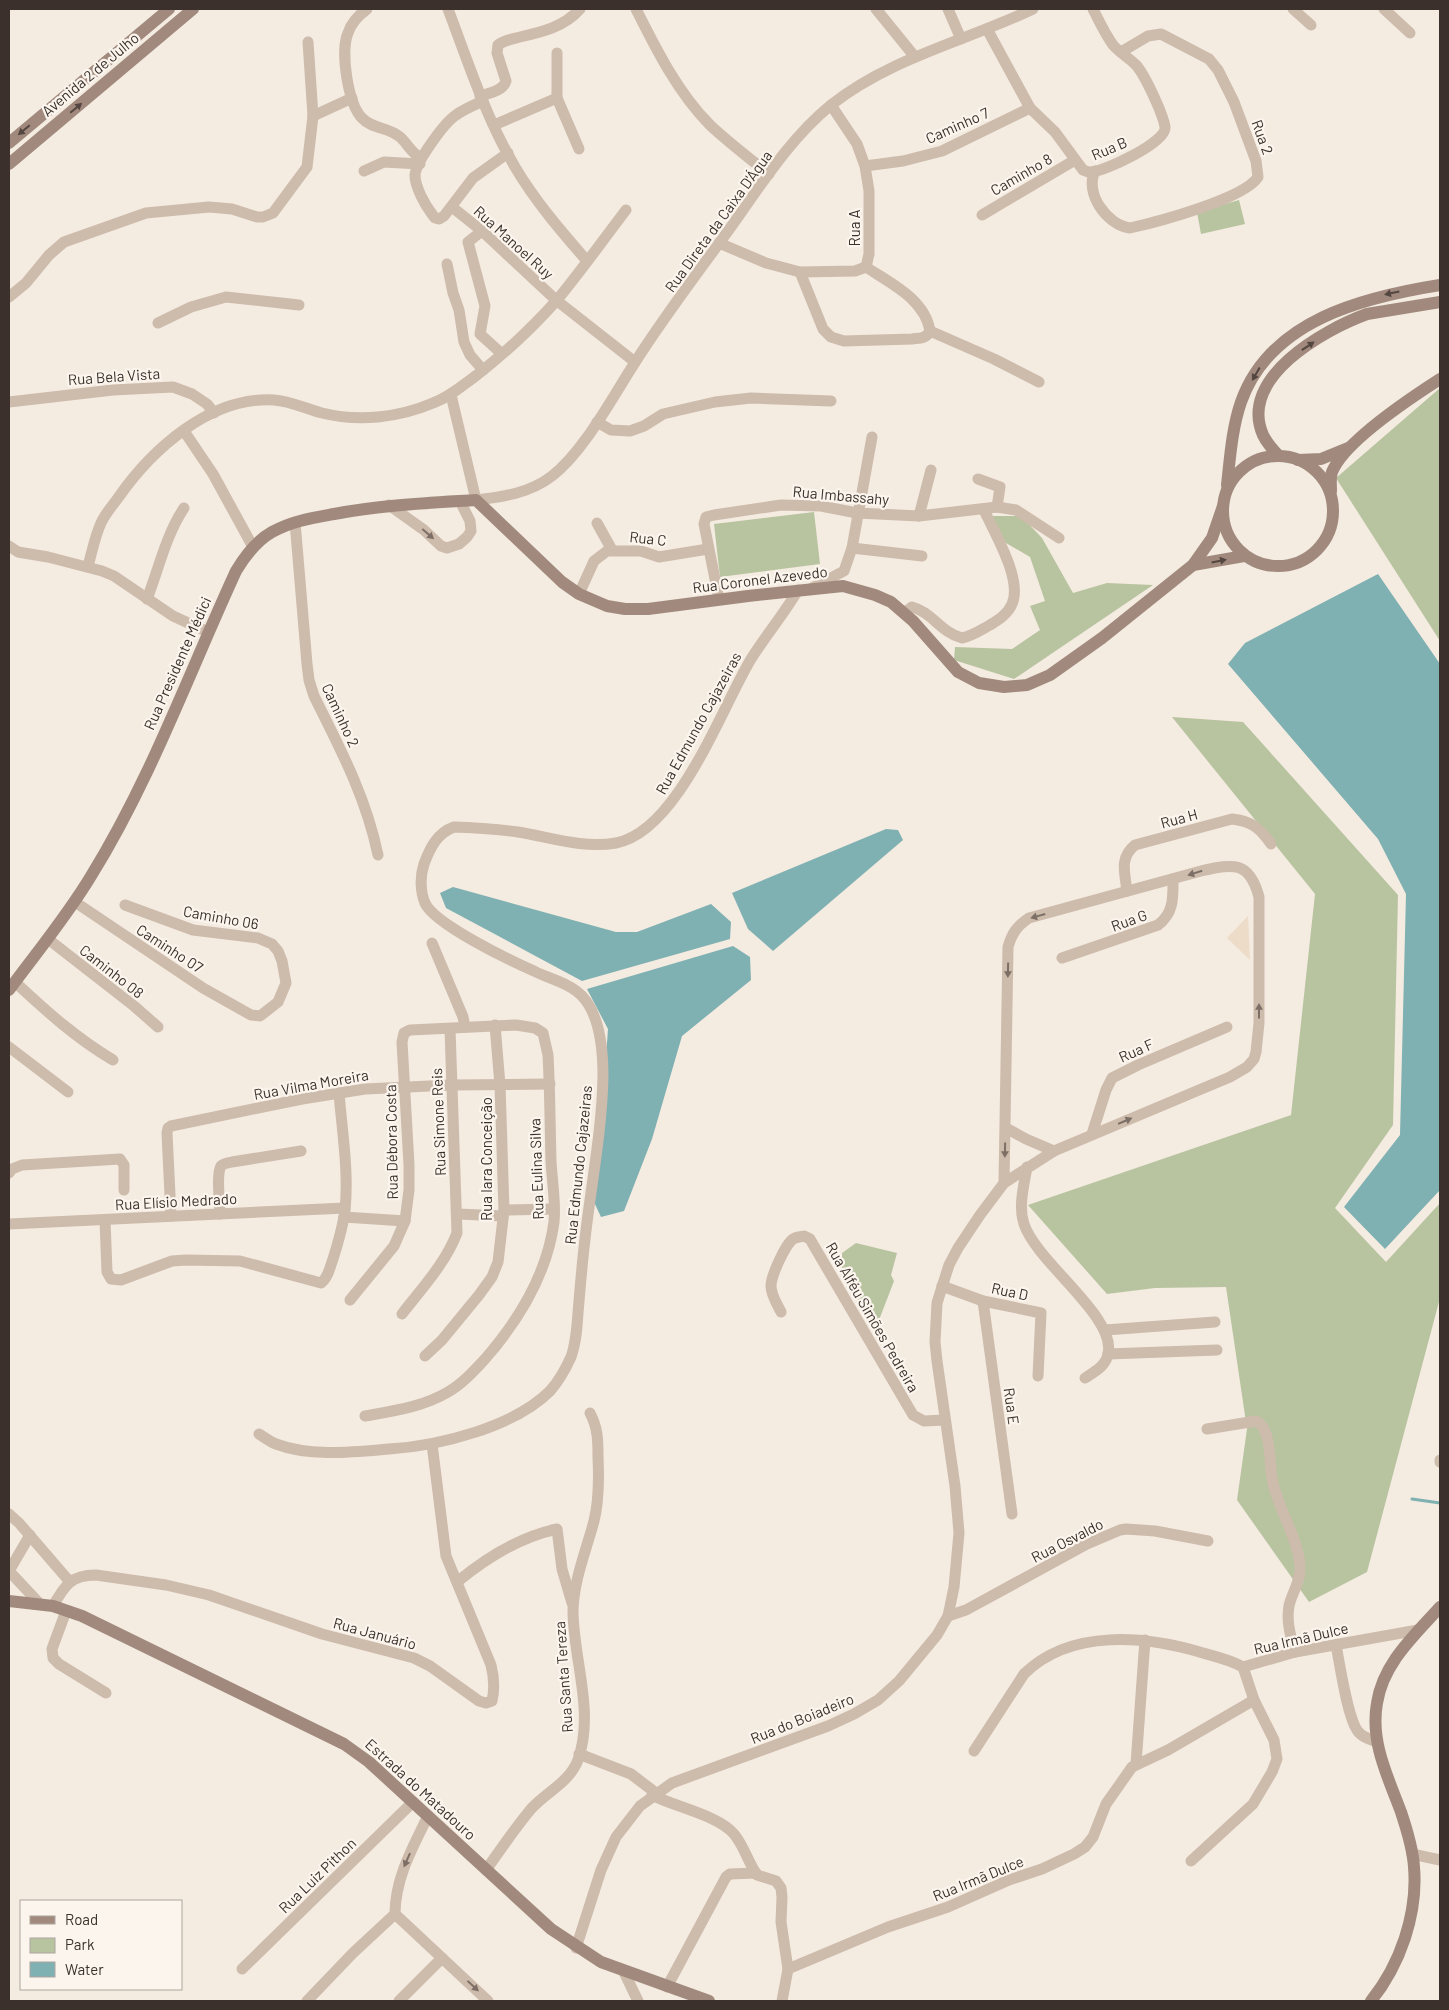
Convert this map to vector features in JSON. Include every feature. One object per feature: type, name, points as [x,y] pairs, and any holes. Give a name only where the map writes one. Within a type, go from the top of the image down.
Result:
[{"type":"main road","name":"Avenida 2 de Julho","points":[[9,143],[168,9]]},
{"type":"main road","name":"Avenida 2 de Julho","points":[[9,164],[193,9]]},
{"type":"main road","points":[[1193,565],[1212,538],[1223,506],[1241,401],[1260,366],[1270,354],[1295,334],[1343,309],[1386,294],[1440,286]]},
{"type":"main road","points":[[1279,456],[1267,443],[1258,414],[1259,404],[1266,387],[1281,367],[1320,338],[1358,318],[1440,302]]},
{"type":"main road","points":[[1223,506],[1223,520],[1227,534],[1234,546],[1244,556],[1258,563],[1272,566],[1288,566],[1308,556],[1325,540],[1331,527],[1333,512],[1331,479],[1333,471],[1353,445],[1440,378]]},
{"type":"main road","points":[[1227,490],[1236,476],[1248,465],[1263,458],[1279,456],[1298,460],[1321,459],[1353,445]]},
{"type":"main road","points":[[1298,460],[1313,468],[1324,481],[1331,496]]},
{"type":"main road","name":"Rua Presidente Médici","points":[[12,986],[76,902],[97,867],[129,806],[236,572],[253,547],[271,533],[295,522],[388,505],[476,500]]},
{"type":"main road","name":"Rua Coronel Azevedo","points":[[476,500],[546,568],[579,594],[607,606],[625,610],[648,609],[812,588],[843,586],[883,598],[904,613],[958,672],[988,686],[1015,688],[1043,679],[1078,656],[1193,565]]},
{"type":"main road","points":[[1193,565],[1244,556]]},
{"type":"main road","name":"Estrada do Matadouro","points":[[9,1601],[54,1606],[82,1616],[323,1732],[369,1762],[550,1929],[576,1948],[600,1962],[624,1972],[709,2001]]},
{"type":"main road","points":[[1370,2001],[1382,1987],[1405,1938],[1414,1882],[1412,1854],[1377,1742],[1375,1721],[1377,1702],[1381,1688],[1396,1658],[1440,1606]]},
{"type":"street","points":[[367,9],[353,23],[345,41],[344,56],[352,98],[361,118],[369,124],[399,136],[421,161]]},
{"type":"street","points":[[448,9],[482,98],[508,153],[533,195],[587,261]]},
{"type":"street","points":[[636,9],[663,60],[700,113],[710,125],[768,174]]},
{"type":"street","points":[[876,9],[915,57]]},
{"type":"street","points":[[948,9],[961,39]]},
{"type":"street","name":"Rua Direta da Caixa D'Água","points":[[476,500],[509,496],[536,486],[550,478],[568,462],[597,422],[635,362],[768,174],[799,136],[831,105],[874,77],[915,57],[1033,9]]},
{"type":"street","name":"Rua B","points":[[986,29],[1030,108],[1055,132],[1083,170],[1088,172],[1095,171],[1113,165],[1149,146],[1160,138],[1165,131],[1162,118],[1138,68],[1114,46],[1093,9]]},
{"type":"street","points":[[1293,9],[1311,24]]},
{"type":"street","points":[[1384,9],[1410,33]]},
{"type":"street","points":[[508,153],[473,178],[462,190],[452,208],[439,219],[435,218],[416,183],[416,172],[442,129],[454,116],[505,85],[506,81],[497,53],[498,45],[551,30],[574,11]]},
{"type":"street","name":"Rua 2","points":[[1095,171],[1091,184],[1102,210],[1120,226],[1130,228],[1230,197],[1251,185],[1258,177],[1256,161],[1234,102],[1218,70],[1209,59],[1161,34],[1148,36],[1121,52]]},
{"type":"street","points":[[9,297],[26,283],[54,250],[64,242],[146,213],[209,207],[232,210],[258,217],[269,216],[276,210],[307,167],[313,116],[308,42]]},
{"type":"street","points":[[557,53],[557,98],[579,149]]},
{"type":"street","points":[[313,116],[352,98]]},
{"type":"street","points":[[494,125],[557,98]]},
{"type":"street","name":"Rua A","points":[[720,243],[766,263],[800,272],[844,272],[866,267],[869,254],[870,191],[865,166],[857,144],[831,105]]},
{"type":"street","name":"Caminho 7","points":[[865,166],[912,159],[942,151],[1030,108]]},
{"type":"street","name":"Caminho 8","points":[[982,214],[1075,160]]},
{"type":"street","points":[[364,171],[384,162],[421,161]]},
{"type":"street","name":"Rua Manoel Ruy","points":[[452,208],[482,231],[556,300],[635,362]]},
{"type":"street","points":[[88,566],[101,523],[125,487],[150,457],[184,431],[214,412],[246,401],[277,400],[341,417],[358,418],[412,411],[451,395],[502,354],[556,300],[626,210]]},
{"type":"street","points":[[482,231],[468,242],[485,306],[480,334],[502,354]]},
{"type":"street","points":[[447,264],[453,293],[459,310],[464,342],[470,355],[483,370]]},
{"type":"street","points":[[800,272],[823,329],[830,337],[844,341],[912,339],[928,335],[930,331],[929,326],[921,311],[909,296],[898,286],[866,267]]},
{"type":"street","points":[[158,323],[191,307],[226,297],[299,305]]},
{"type":"street","points":[[930,331],[994,359],[1039,382]]},
{"type":"street","name":"Rua Bela Vista","points":[[9,402],[113,390],[173,387],[192,394],[207,404],[214,412]]},
{"type":"street","points":[[451,395],[476,500]]},
{"type":"street","points":[[597,422],[611,430],[630,431],[644,426],[663,414],[715,402],[751,398],[831,400]]},
{"type":"street","points":[[184,431],[213,474],[253,547]]},
{"type":"street","points":[[812,588],[844,571],[852,548],[872,436]]},
{"type":"street","points":[[919,516],[931,470]]},
{"type":"street","points":[[978,479],[1000,487],[997,507]]},
{"type":"street","points":[[388,505],[424,530],[441,546],[447,548],[464,541],[471,531],[470,521],[460,501]]},
{"type":"street","name":"Rua Imbassahy","points":[[719,599],[704,524],[709,516],[760,507],[789,505],[822,506],[857,513],[919,516],[997,507],[1016,510],[1059,538]]},
{"type":"street","points":[[147,599],[165,553],[169,534],[184,508]]},
{"type":"street","points":[[904,613],[912,607],[918,609],[926,613],[942,629],[962,638],[997,620],[1009,610],[1014,597],[1012,578],[1005,555],[984,510]]},
{"type":"street","name":"Caminho 2","points":[[295,522],[309,680],[314,696],[363,800],[378,855]]},
{"type":"street","points":[[597,523],[612,550]]},
{"type":"street","points":[[9,546],[18,552],[88,566],[114,576],[173,616],[208,632]]},
{"type":"street","points":[[852,548],[922,556]]},
{"type":"street","name":"Rua C","points":[[579,594],[594,561],[602,553],[612,550],[641,551],[664,557],[708,549]]},
{"type":"street","name":"Rua Edmundo Cajazeiras","points":[[259,1434],[274,1444],[320,1452],[404,1449],[432,1444],[482,1429],[513,1416],[533,1404],[554,1386],[571,1357],[576,1339],[584,1246],[595,1170],[603,1075],[596,1022],[590,1006],[572,988],[533,971],[442,920],[426,905],[421,873],[438,837],[445,830],[454,827],[517,832],[576,843],[594,844],[616,843],[633,836],[645,828],[661,815],[674,799],[752,658],[798,590]]},
{"type":"street","name":"Rua H","points":[[1127,891],[1123,865],[1125,856],[1135,845],[1232,819],[1245,820],[1256,826],[1271,844]]},
{"type":"street","points":[[1227,865],[1242,868],[1250,874],[1256,883],[1259,897],[1259,1014],[1254,1060],[1230,1077],[1054,1151],[1004,1183],[1008,946],[1011,935],[1019,924],[1029,918],[1227,865]]},
{"type":"street","name":"Rua G","points":[[1062,958],[1158,925],[1172,908],[1173,879]]},
{"type":"street","name":"Caminho 07","points":[[76,902],[203,988],[251,1014],[260,1016],[271,1010],[278,1002],[286,983]]},
{"type":"street","name":"Caminho 06","points":[[125,905],[193,930],[258,938],[272,944],[278,951],[282,961],[286,983]]},
{"type":"street","name":"Caminho 08","points":[[48,939],[158,1027]]},
{"type":"street","points":[[432,943],[463,1017],[465,1027]]},
{"type":"street","points":[[12,986],[85,1043],[113,1060]]},
{"type":"street","name":"Rua Eulina Silva","points":[[365,1416],[407,1408],[435,1398],[457,1386],[481,1363],[507,1332],[530,1298],[549,1243],[554,1209],[549,1107],[550,1084],[548,1055],[543,1033],[526,1025],[495,1026]]},
{"type":"street","points":[[450,1029],[495,1026]]},
{"type":"street","name":"Rua Iara Conceição","points":[[425,1356],[442,1340],[492,1277],[498,1262],[504,1213],[500,1085],[495,1026]]},
{"type":"street","name":"Rua F","points":[[1092,1134],[1106,1090],[1112,1078],[1227,1027]]},
{"type":"street","name":"Rua Débora Costa","points":[[350,1300],[394,1246],[401,1234],[405,1220],[409,1190],[409,1165],[402,1042],[404,1033],[410,1030],[450,1029]]},
{"type":"street","name":"Rua Simone Reis","points":[[402,1314],[451,1249],[457,1233],[458,1214],[454,1174],[450,1029]]},
{"type":"street","points":[[9,1047],[68,1092]]},
{"type":"street","name":"Rua Vilma Moreira","points":[[171,1216],[167,1133],[168,1128],[171,1126],[339,1093],[381,1088],[550,1084]]},
{"type":"street","points":[[105,1220],[107,1272],[111,1279],[116,1280],[172,1261],[186,1260],[240,1261],[316,1283],[324,1280],[328,1272],[344,1212],[345,1174],[339,1093]]},
{"type":"street","points":[[1006,1128],[1054,1151]]},
{"type":"street","points":[[220,1214],[220,1169],[225,1163],[301,1151]]},
{"type":"street","points":[[9,1173],[12,1168],[22,1165],[120,1159],[124,1165],[124,1190]]},
{"type":"street","points":[[1027,1167],[1022,1202],[1024,1226],[1046,1259],[1088,1306],[1105,1330],[1109,1341],[1108,1354],[1103,1364],[1085,1378]]},
{"type":"street","name":"Rua do Boiadeiro","points":[[576,1948],[601,1870],[616,1837],[640,1806],[654,1794],[672,1783],[828,1726],[878,1700],[899,1681],[924,1653],[948,1616],[954,1587],[959,1533],[956,1495],[936,1342],[937,1302],[958,1248],[1004,1183]]},
{"type":"street","points":[[458,1214],[554,1209]]},
{"type":"street","name":"Rua Elísio Medrado","points":[[9,1224],[220,1214],[344,1212],[405,1220]]},
{"type":"street","points":[[9,1216],[9,1224]]},
{"type":"street","name":"Rua Alféu Simões Pedreira","points":[[781,1312],[772,1294],[771,1286],[773,1279],[788,1244],[798,1237],[804,1236],[810,1239],[913,1414],[924,1421],[945,1420]]},
{"type":"street","name":"Rua D","points":[[942,1286],[983,1301],[1041,1314],[1038,1376]]},
{"type":"street","name":"Rua E","points":[[983,1301],[1012,1514]]},
{"type":"street","points":[[1105,1330],[1215,1322]]},
{"type":"street","points":[[1108,1354],[1217,1350]]},
{"type":"street","name":"Rua Santa Tereza","points":[[486,1870],[532,1808],[570,1774],[582,1742],[581,1673],[574,1632],[573,1608],[580,1567],[596,1508],[598,1437],[596,1424],[590,1414]]},
{"type":"street","points":[[1207,1429],[1251,1421],[1261,1423],[1266,1432],[1275,1493],[1300,1564],[1300,1576],[1289,1604],[1288,1614],[1288,1624],[1295,1652]]},
{"type":"street","name":"Rua Januário","points":[[70,1582],[83,1575],[96,1575],[166,1585],[209,1595],[322,1634],[414,1658],[430,1666],[486,1703],[492,1700],[494,1694],[494,1679],[491,1665],[446,1556],[432,1444]]},
{"type":"street","points":[[9,1514],[30,1535],[70,1582],[64,1587],[54,1606]]},
{"type":"street","name":"Rua Osvaldo","points":[[948,1616],[966,1610],[1087,1544],[1126,1528],[1155,1531],[1208,1541]]},
{"type":"street","points":[[457,1582],[490,1556],[534,1535],[557,1529],[562,1569],[573,1608]]},
{"type":"street","points":[[30,1535],[9,1570],[39,1603]]},
{"type":"street","points":[[66,1611],[52,1650],[53,1658],[59,1664],[106,1693]]},
{"type":"street","name":"Rua Irmã Dulce","points":[[974,1751],[1017,1683],[1034,1664],[1058,1652],[1088,1643],[1120,1639],[1145,1640],[1196,1650],[1234,1662],[1243,1667],[1295,1652],[1418,1630]]},
{"type":"street","points":[[1145,1640],[1136,1764],[1168,1750],[1254,1700]]},
{"type":"street","points":[[1336,1645],[1350,1713],[1356,1730],[1361,1736],[1377,1742]]},
{"type":"street","points":[[1191,1861],[1253,1804],[1272,1772],[1277,1759],[1274,1740],[1254,1700],[1243,1667]]},
{"type":"street","points":[[579,1754],[631,1774],[654,1794],[673,1805],[716,1821],[730,1829],[741,1844],[756,1873],[761,1877],[776,1881],[781,1888],[781,1922],[788,1969],[782,2001]]},
{"type":"street","name":"Rua Irmã Dulce","points":[[788,1969],[888,1927],[948,1907],[1074,1854],[1085,1847],[1093,1837],[1106,1804],[1127,1773],[1136,1764]]},
{"type":"street","name":"Rua Luiz Pithon","points":[[242,1969],[413,1802]]},
{"type":"street","points":[[428,1816],[400,1881],[395,1902],[395,1914],[488,2001]]},
{"type":"street","points":[[1412,1854],[1440,1860]]},
{"type":"street","points":[[667,1987],[722,1882],[730,1874],[756,1873]]},
{"type":"street","points":[[307,2001],[353,1953],[395,1914]]},
{"type":"street","points":[[399,2001],[442,1958]]},
{"type":"street","points":[[624,1972],[638,2001]]},
{"type":"green space","points":[[1239,200],[1245,224],[1201,234],[1197,212]]},
{"type":"green space","points":[[1440,388],[1440,641],[1336,478]]},
{"type":"green space","points":[[814,512],[820,564],[720,577],[714,524]]},
{"type":"green space","points":[[991,516],[1021,516],[1042,538],[1073,593],[1107,583],[1153,585],[1014,679],[954,660],[955,647],[1012,649],[1040,630],[1030,606],[1045,601],[1030,557],[1006,543]]},
{"type":"green space","points":[[1172,717],[1243,722],[1398,895],[1393,1125],[1335,1208],[1386,1262],[1440,1203],[1440,1298],[1367,1572],[1309,1602],[1237,1500],[1247,1429],[1226,1287],[1155,1288],[1107,1294],[1028,1205],[1291,1115],[1315,894]]},
{"type":"green space","points":[[856,1243],[897,1253],[891,1275],[894,1281],[879,1320],[867,1318],[842,1269],[842,1253]]},
{"type":"shaded area","points":[[1248,916],[1250,960],[1227,938]]},
{"type":"water","points":[[1378,574],[1440,664],[1440,1190],[1385,1249],[1344,1207],[1400,1135],[1406,894],[1378,839],[1228,664],[1245,643]]},
{"type":"water","points":[[886,829],[898,830],[903,840],[773,951],[748,929],[732,893]]},
{"type":"water","points":[[453,887],[616,932],[637,932],[711,904],[731,922],[730,939],[582,981],[446,908],[440,893]]},
{"type":"water","points":[[733,946],[750,957],[751,980],[682,1036],[652,1139],[624,1211],[601,1217],[594,1202],[608,1029],[587,989]]},
{"type":"waterway","points":[[1412,1499],[1440,1503]]}]
